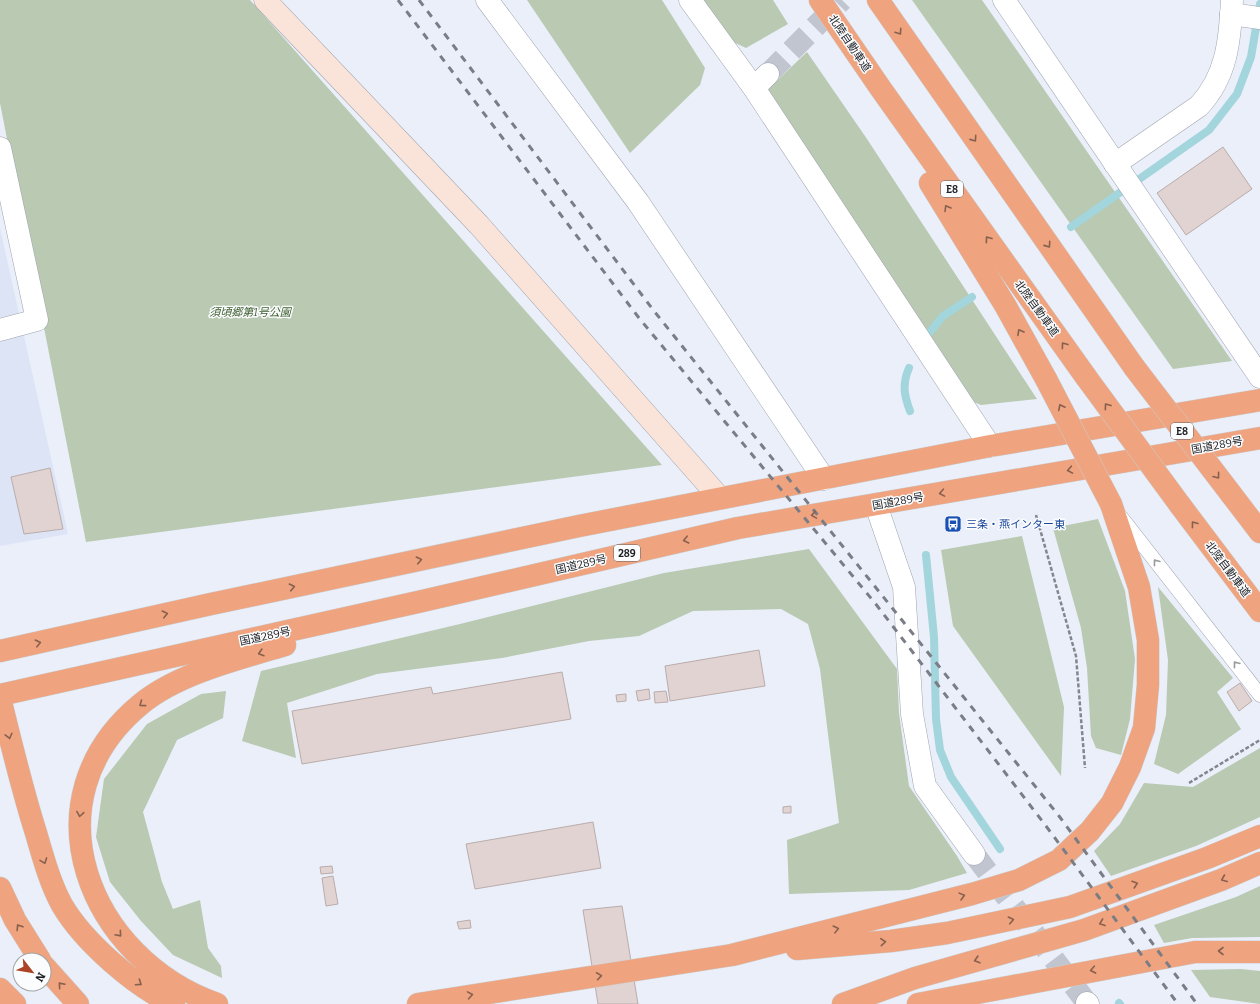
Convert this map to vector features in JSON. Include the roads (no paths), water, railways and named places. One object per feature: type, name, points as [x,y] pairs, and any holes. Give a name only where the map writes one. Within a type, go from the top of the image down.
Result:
[{"type":"highway","points":[[732,955],[965,896],[1019,880],[1059,860],[1090,831],[1112,803],[1130,767],[1144,728],[1148,685],[1148,640],[1138,587],[1111,504],[1046,378],[1005,305],[943,201],[806,0]]},
{"type":"highway","name":"北陸自動車道","points":[[820,0],[886,96],[1086,377],[1260,611]]},
{"type":"highway","name":"E8","points":[[878,0],[1134,367],[1260,532]]},
{"type":"highway","points":[[0,651],[211,604],[720,498],[990,446],[1260,400]]},
{"type":"highway","name":"国道289号","points":[[0,695],[418,602],[738,528],[1260,438]]},
{"type":"highway","points":[[1231,494],[1260,528]]},
{"type":"highway","points":[[217,1004],[175,984],[143,961],[116,931],[96,900],[84,864],[78,825],[84,789],[97,755],[118,726],[141,704],[172,684],[242,658],[418,602]]},
{"type":"highway","points":[[0,698],[23,790],[43,858],[62,905],[90,942],[123,972],[161,998],[174,1004]]},
{"type":"highway","points":[[418,1004],[732,955],[891,941],[947,934],[1070,907],[1206,858],[1260,836]]},
{"type":"highway","points":[[843,1004],[915,978],[1084,930],[1222,880],[1260,864]]},
{"type":"highway","points":[[0,888],[15,920],[35,952]]},
{"type":"highway","points":[[918,1004],[1194,952],[1260,952]]},
{"type":"highway","points":[[52,975],[78,1004]]},
{"type":"highway","points":[[0,989],[15,1004]]},
{"type":"street","points":[[265,0],[479,225],[720,498]]},
{"type":"street","points":[[487,0],[638,202],[824,479]]},
{"type":"street","points":[[690,0],[761,81],[990,446]]},
{"type":"street","points":[[1004,0],[1260,377]]},
{"type":"street","points":[[1120,171],[1199,106],[1210,94],[1222,73],[1243,12]]},
{"type":"street","points":[[0,148],[37,320],[0,330]]},
{"type":"street","points":[[876,505],[904,587],[912,714],[925,786],[974,854]]},
{"type":"lane","points":[[1111,504],[1260,695]]},
{"type":"waterway","points":[[1071,227],[1209,130],[1237,94],[1251,57],[1260,4]]},
{"type":"waterway","points":[[929,333],[943,316],[972,297]]},
{"type":"waterway","points":[[909,368],[905,379],[905,390],[906,400],[910,411]]},
{"type":"waterway","points":[[926,555],[934,637],[936,719],[940,750],[951,777],[1000,849]]},
{"type":"tunnel","points":[[768,74],[842,0]]},
{"type":"tunnel","points":[[974,854],[1087,1003]]},
{"type":"railway","points":[[398,0],[639,318],[875,603],[1046,826],[1178,1004]]},
{"type":"railway","points":[[419,0],[654,311],[1059,816],[1197,1004]]},
{"type":"place","name":"三条・燕インター東","points":[[953,524]]},
{"type":"park label","name":"須頃郷第1号公園","points":[[250,312]]}]
